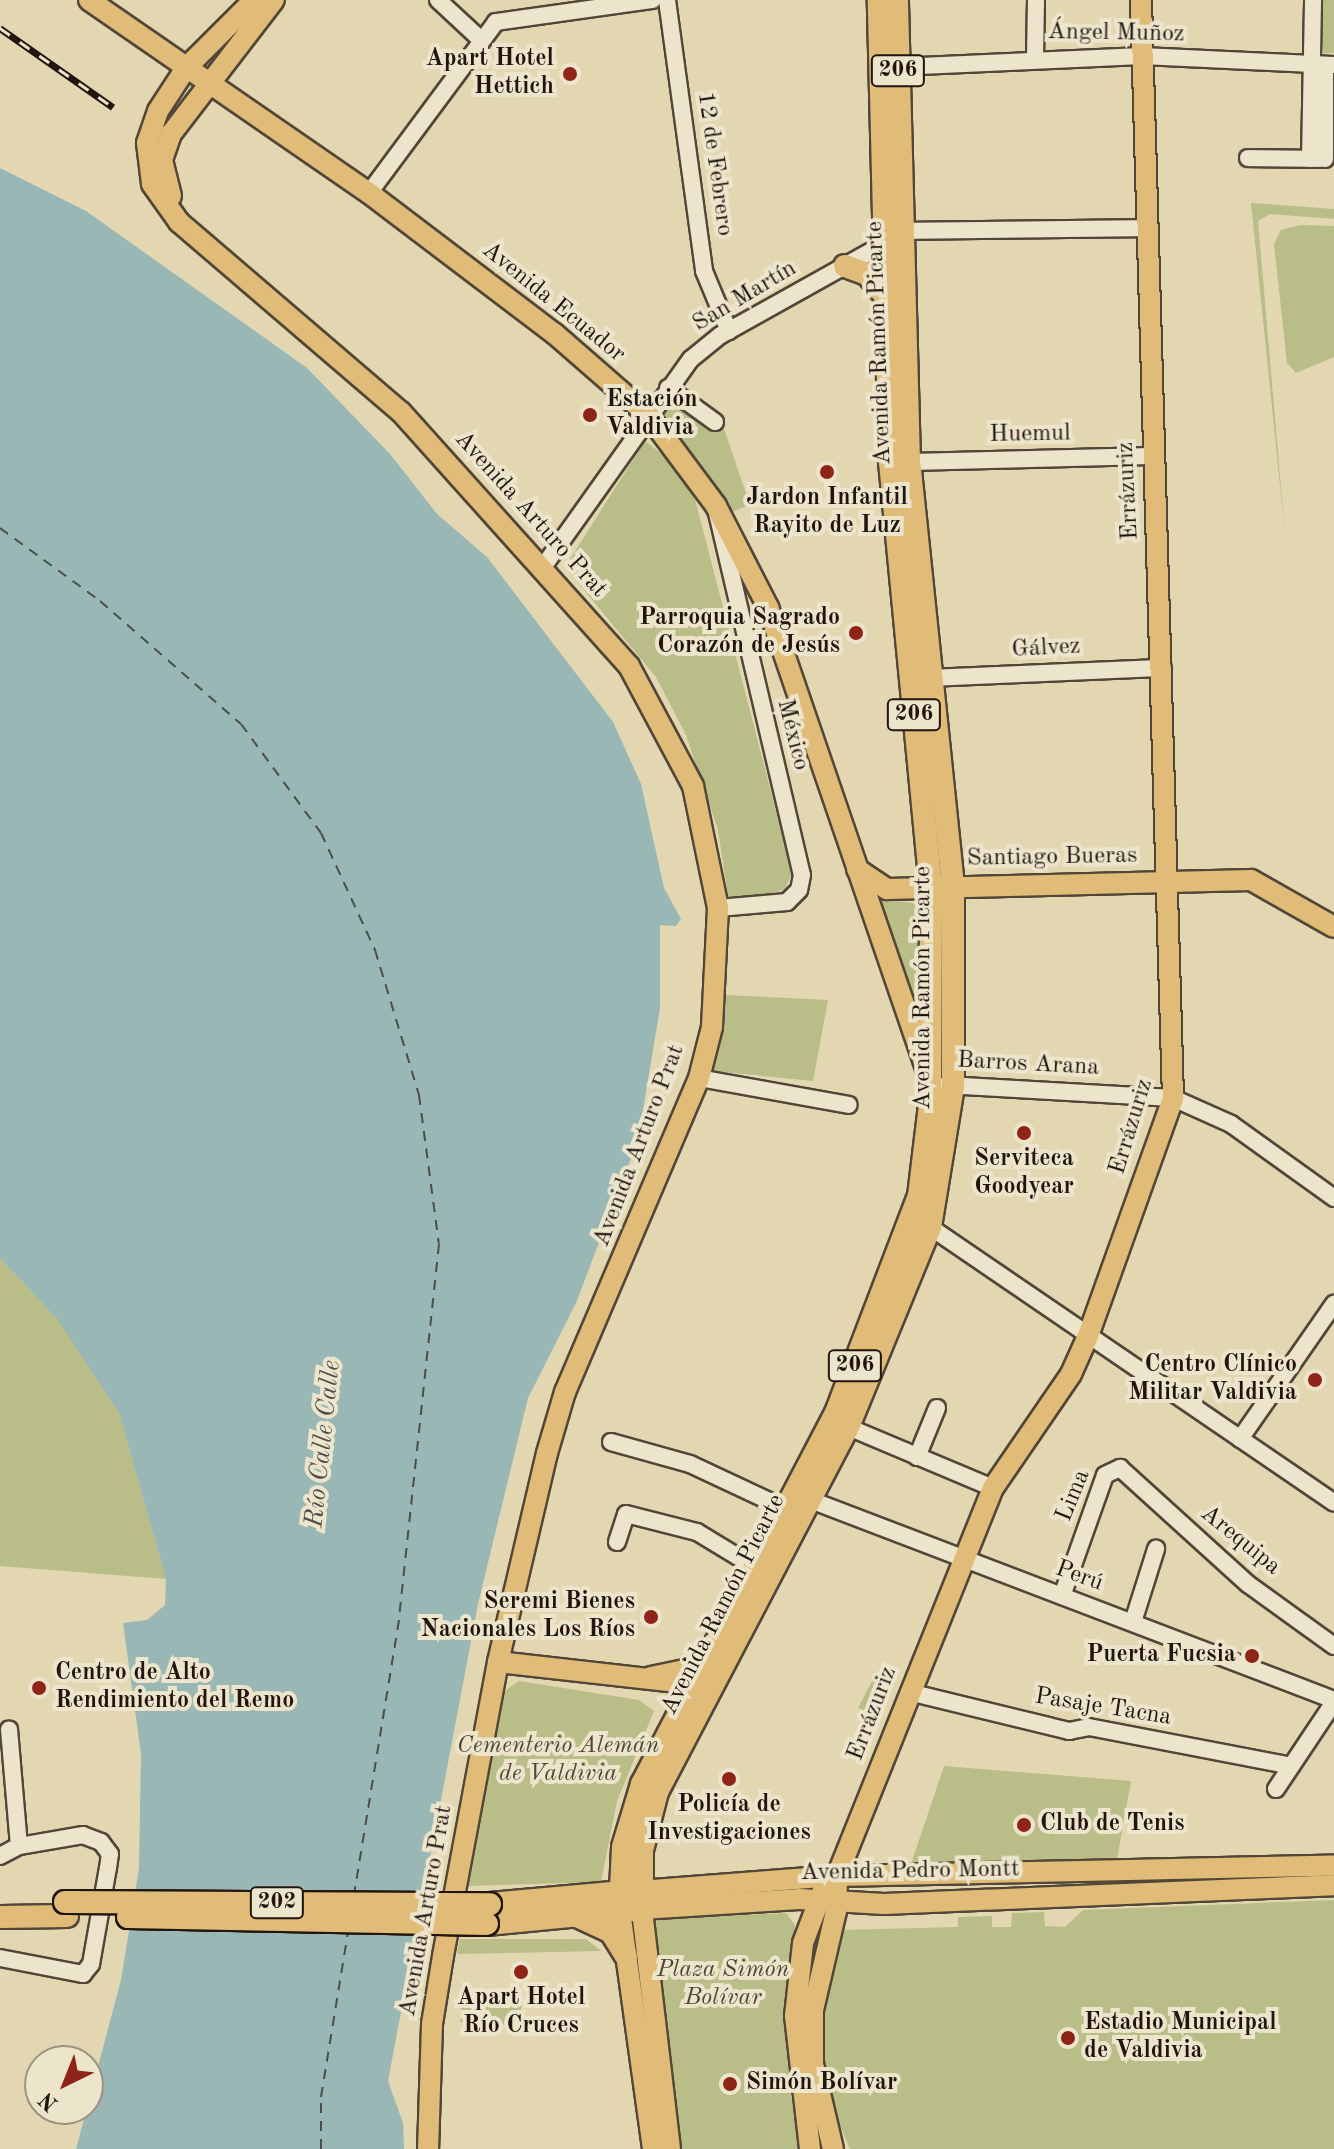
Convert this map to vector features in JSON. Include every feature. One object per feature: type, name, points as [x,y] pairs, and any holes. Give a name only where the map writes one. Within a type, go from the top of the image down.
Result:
[{"type":"highway","name":"Avenida Ramón Picarte","points":[[879,0],[880,246],[890,462],[942,887]]},
{"type":"highway","name":"Avenida Ramón Picarte","points":[[630,1901],[634,1806],[674,1721],[708,1673],[848,1427],[930,1227],[942,1084],[942,887],[931,678],[909,462],[897,0]]},
{"type":"highway","points":[[880,246],[902,225]]},
{"type":"highway","points":[[845,266],[872,277],[882,292]]},
{"type":"highway","name":"Avenida Ramón Picarte","points":[[630,1901],[657,1792],[753,1566],[782,1507],[836,1413],[904,1245],[919,1196],[942,1084]]},
{"type":"highway","points":[[651,1678],[708,1673]]},
{"type":"highway","points":[[651,1678],[668,1698],[674,1721]]},
{"type":"highway","name":"Avenida Pedro Montt","points":[[488,1914],[630,1901]]},
{"type":"highway","name":"Avenida Pedro Montt","points":[[488,1914],[576,1915],[630,1901]]},
{"type":"highway","name":"202","points":[[0,1902],[66,1909],[488,1914]]},
{"type":"highway","name":"202","points":[[0,1917],[66,1909]]},
{"type":"highway","points":[[576,1915],[611,1932],[626,1956]]},
{"type":"main road","points":[[89,0],[148,43],[167,79],[165,102]]},
{"type":"main road","name":"Avenida Arturo Prat","points":[[254,0],[186,68],[165,102],[147,143],[148,173],[166,207],[383,394],[543,567],[629,666],[675,744],[705,828],[718,908],[712,1027],[699,1078],[565,1392],[498,1662],[432,2024],[428,2149]]},
{"type":"main road","name":"Avenida Arturo Prat","points":[[201,239],[168,189],[162,160],[171,134],[274,0]]},
{"type":"main road","name":"Errázuriz","points":[[831,2148],[815,2075],[813,2010],[838,1900],[837,1876],[993,1488],[1071,1374],[1088,1336],[1173,1098],[1171,881],[1153,456],[1141,0]]},
{"type":"main road","name":"Avenida Ecuador","points":[[148,43],[369,193],[555,334],[649,416],[716,506],[773,621],[869,911],[942,1084]]},
{"type":"main road","points":[[857,869],[887,889],[869,911]]},
{"type":"main road","name":"Santiago Bueras","points":[[887,889],[1251,880],[1334,927]]},
{"type":"main road","points":[[498,1662],[651,1678]]},
{"type":"main road","name":"Avenida Pedro Montt","points":[[630,1901],[837,1876],[1049,1875],[1334,1866]]},
{"type":"main road","points":[[1048,1896],[1049,1875]]},
{"type":"main road","points":[[810,2149],[795,2016],[806,1904],[837,1876]]},
{"type":"main road","name":"Avenida Pedro Montt","points":[[630,1901],[806,1904],[838,1900],[1334,1885]]},
{"type":"main road","name":"Avenida Ramón Picarte","points":[[630,1901],[626,1956],[653,2149]]},
{"type":"main road","name":"Avenida Ramón Picarte","points":[[630,1901],[670,2149]]},
{"type":"street","points":[[438,0],[481,40]]},
{"type":"street","points":[[369,193],[496,22],[652,0]]},
{"type":"street","name":"12 de Febrero","points":[[667,0],[704,271],[729,331]]},
{"type":"street","points":[[1035,57],[1036,0]]},
{"type":"street","points":[[1248,158],[1323,159],[1324,65],[1313,0]]},
{"type":"street","name":"Ángel Muñoz","points":[[898,67],[1035,57],[1142,56],[1324,65]]},
{"type":"street","points":[[902,225],[1147,228]]},
{"type":"street","name":"San Martín","points":[[543,567],[691,359],[729,331],[880,246]]},
{"type":"street","points":[[668,388],[715,422]]},
{"type":"street","name":"Huemul","points":[[909,462],[1153,456]]},
{"type":"street","name":"México","points":[[716,506],[802,875],[799,890],[787,902],[718,908]]},
{"type":"street","name":"Gálvez","points":[[931,678],[1163,668]]},
{"type":"street","points":[[699,1078],[849,1105]]},
{"type":"street","name":"Barros Arana","points":[[942,1084],[1173,1098],[1231,1124],[1334,1198]]},
{"type":"street","points":[[930,1227],[1334,1503]]},
{"type":"street","points":[[1240,1439],[1334,1304]]},
{"type":"street","points":[[917,1457],[937,1408]]},
{"type":"street","points":[[848,1427],[993,1488]]},
{"type":"street","points":[[611,1442],[690,1464],[782,1507]]},
{"type":"street","name":"Lima","points":[[1062,1596],[1105,1475],[1120,1468]]},
{"type":"street","name":"Arequipa","points":[[1120,1468],[1248,1584],[1334,1646]]},
{"type":"street","name":"Perú","points":[[808,1499],[1334,1701]]},
{"type":"street","points":[[617,1542],[626,1514],[697,1532],[753,1566]]},
{"type":"street","points":[[1133,1622],[1156,1549]]},
{"type":"street","name":"Pasaje Tacna","points":[[909,1692],[1069,1731],[1089,1727],[1291,1766]]},
{"type":"street","points":[[1276,1789],[1334,1701]]},
{"type":"street","points":[[9,1729],[19,1846]]},
{"type":"street","points":[[0,1856],[19,1846],[83,1835],[110,1854],[91,1964],[83,1974],[0,1958]]},
{"type":"green space","points":[[1316,0],[1334,0],[1334,53],[1316,53]]},
{"type":"green space","points":[[1251,203],[1334,209],[1334,219],[1270,214],[1258,221],[1285,534]]},
{"type":"green space","points":[[1301,225],[1334,226],[1334,357],[1296,373],[1287,363],[1274,244],[1281,230]]},
{"type":"green space","points":[[672,386],[722,423],[750,505],[726,514],[658,421]]},
{"type":"green space","points":[[645,441],[666,457],[695,499],[792,873],[785,889],[768,895],[728,897],[718,830],[686,735],[656,677],[565,567]]},
{"type":"green space","points":[[883,899],[919,904],[926,1044],[875,907]]},
{"type":"green space","points":[[725,995],[828,1000],[813,1081],[713,1071]]},
{"type":"green space","points":[[0,1258],[57,1319],[119,1413],[166,1579],[0,1566]]},
{"type":"green space","points":[[876,1673],[896,1683],[878,1718],[858,1708]]},
{"type":"green space","name":"Cementerio Alemán de Valdivia","points":[[519,1681],[639,1700],[654,1711],[617,1801],[601,1882],[467,1886],[499,1706],[503,1692]]},
{"type":"green space","name":"Club de Tenis","points":[[944,1766],[1131,1781],[1117,1859],[911,1864]]},
{"type":"green space","name":"Estadio Municipal de Valdivia","points":[[1334,1900],[1334,2149],[850,2149],[820,2079],[818,1993],[840,1930],[958,1927],[958,1917],[992,1916],[992,1927],[1011,1927],[1012,1913],[1044,1912],[1045,1926],[1065,1927],[1083,1910]]},
{"type":"green space","name":"Plaza Simón Bolívar","points":[[786,1913],[795,1925],[790,2084],[806,2139],[804,2149],[675,2149],[651,1929],[659,1919]]},
{"type":"green space","points":[[460,1939],[586,1939],[601,1951],[457,1954]]},
{"type":"green space","points":[[462,1990],[522,1993],[520,2025],[460,2022]]},
{"type":"water","name":"Río Calle Calle","points":[[0,168],[86,211],[307,368],[390,454],[437,514],[487,557],[613,722],[641,784],[664,888],[681,919],[676,926],[660,925],[660,1008],[638,1140],[576,1303],[528,1398],[478,1604],[388,2081],[403,2123],[404,2149],[76,2149],[82,2125],[104,2125],[104,2045],[121,1980],[139,1868],[141,1754],[123,1623],[147,1620],[165,1605],[166,1579],[119,1413],[57,1319],[0,1258]]},
{"type":"ferry route","points":[[0,528],[100,601],[241,724],[321,833],[375,950],[419,1095],[439,1244],[399,1620],[354,1894]]},
{"type":"ferry route","points":[[321,2149],[321,2097],[348,1932]]},
{"type":"railway","points":[[0,28],[113,107]]},
{"type":"place","name":"Apart Hotel Hettich","points":[[570,74]]},
{"type":"place","name":"Estación Valdivia","points":[[590,415]]},
{"type":"place","name":"Jardon Infantil Rayito de Luz","points":[[827,472]]},
{"type":"place","name":"Parroquia Sagrado Corazón de Jesús","points":[[856,633]]},
{"type":"place","name":"Serviteca Goodyear","points":[[1024,1133]]},
{"type":"place","name":"Centro Clínico Militar Valdivia","points":[[1315,1380]]},
{"type":"place","name":"Seremi Bienes Nacionales Los Ríos","points":[[651,1617]]},
{"type":"place","name":"Puerta Fucsia","points":[[1252,1656]]},
{"type":"place","name":"Centro de Alto Rendimiento del Remo","points":[[39,1688]]},
{"type":"place","name":"Policía de Investigaciones","points":[[729,1779]]},
{"type":"place","name":"Club de Tenis","points":[[1024,1825]]},
{"type":"place","name":"Apart Hotel Río Cruces","points":[[521,1972]]},
{"type":"place","name":"Estadio Municipal de Valdivia","points":[[1068,2038]]},
{"type":"place","name":"Simón Bolívar","points":[[730,2084]]}]
